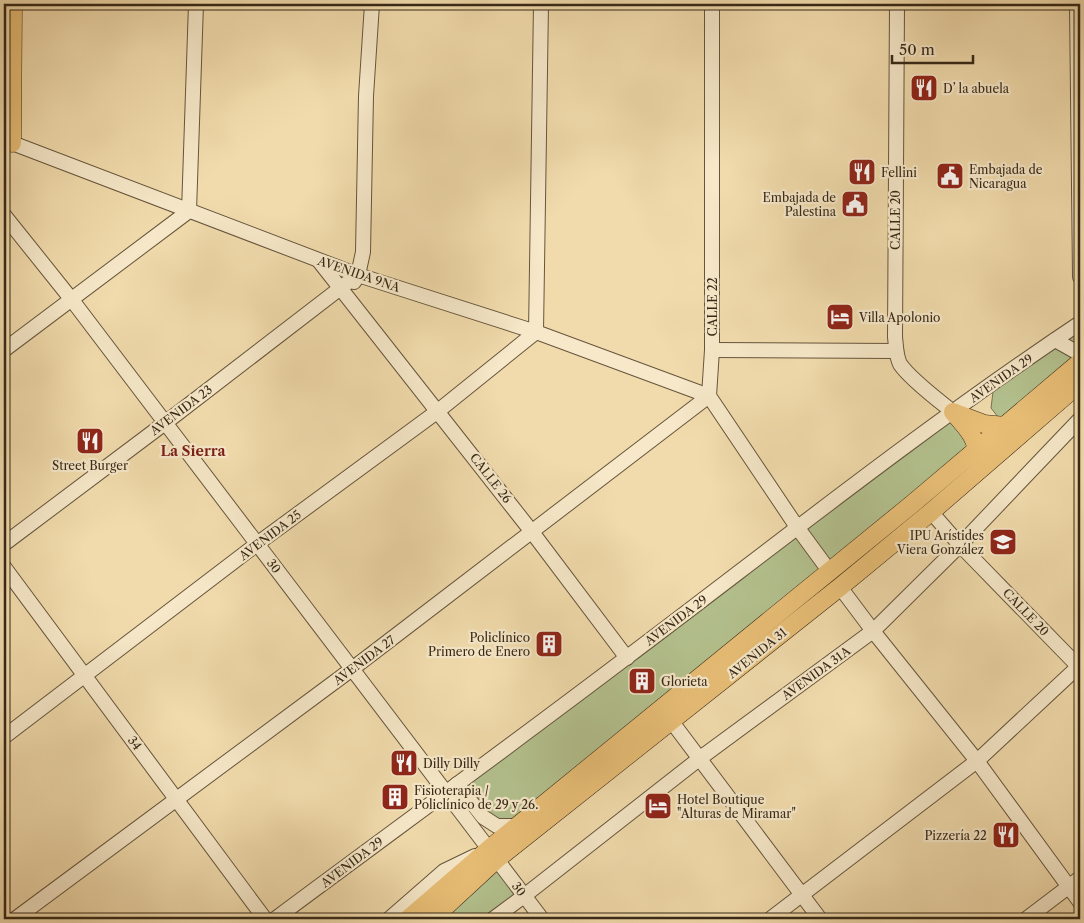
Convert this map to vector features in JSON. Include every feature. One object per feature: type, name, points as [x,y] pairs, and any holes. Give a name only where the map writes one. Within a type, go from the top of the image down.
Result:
[{"type":"main road","points":[[6,148],[14,4]]},
{"type":"main road","name":"AVENIDA 31","points":[[408,919],[672,722],[931,512],[966,470],[978,449],[1080,362]]},
{"type":"main road","name":"AVENIDA 31","points":[[432,919],[517,826],[830,572],[1080,383]]},
{"type":"main road","points":[[953,412],[984,424],[1005,426]]},
{"type":"main road","points":[[953,412],[967,428],[978,449]]},
{"type":"main road","points":[[953,412],[953,427],[963,447],[966,470]]},
{"type":"street","points":[[4,350],[189,211],[196,4]]},
{"type":"street","points":[[352,302],[351,287],[358,275],[363,252],[366,96],[372,4]]},
{"type":"street","points":[[536,332],[541,4]]},
{"type":"street","name":"CALLE 22","points":[[709,396],[712,350],[712,4]]},
{"type":"street","name":"CALLE 20","points":[[896,4],[896,351],[900,363],[910,375],[953,412]]},
{"type":"street","points":[[1077,4],[1080,277]]},
{"type":"street","name":"AVENIDA 9NA","points":[[6,148],[189,211],[358,275],[536,332],[709,396]]},
{"type":"street","name":"30","points":[[4,215],[72,300],[542,919]]},
{"type":"street","name":"CALLE 26","points":[[318,260],[532,532],[627,658]]},
{"type":"street","name":"AVENIDA 23","points":[[4,544],[358,275]]},
{"type":"street","name":"AVENIDA 29","points":[[274,919],[627,658],[797,527],[953,412],[1080,323]]},
{"type":"street","name":"AVENIDA 25","points":[[4,737],[257,544],[438,411],[536,332]]},
{"type":"street","points":[[1055,340],[1080,354]]},
{"type":"street","points":[[712,350],[896,351]]},
{"type":"street","points":[[709,396],[797,527],[830,572]]},
{"type":"street","name":"AVENIDA 27","points":[[16,919],[352,669],[709,396]]},
{"type":"street","name":"AVENIDA 31A","points":[[524,896],[699,759],[873,632],[960,545],[1080,419]]},
{"type":"street","name":"CALLE 20","points":[[931,512],[960,545],[1080,666]]},
{"type":"street","name":"34","points":[[4,567],[266,919]]},
{"type":"street","points":[[840,587],[873,632],[1075,882],[1080,902]]},
{"type":"street","points":[[770,919],[977,761],[1080,666]]},
{"type":"street","points":[[672,722],[820,919]]},
{"type":"street","points":[[457,784],[483,817],[497,826],[517,826]]},
{"type":"street","name":"AVENIDA 31","points":[[389,919],[444,871],[493,854]]},
{"type":"street","points":[[1026,919],[1075,882]]},
{"type":"street","points":[[493,919],[524,896]]},
{"type":"green space","points":[[1080,323],[1080,362],[1005,426],[991,408],[994,384]]},
{"type":"green space","points":[[953,412],[978,449],[517,826],[495,818],[457,784]]},
{"type":"green space","points":[[497,859],[524,896],[493,919],[432,919]]},
{"type":"place","name":"D’ la abuela","points":[[924,88]]},
{"type":"place","name":"Fellini","points":[[862,172]]},
{"type":"place","name":"Embajada de Nicaragua","points":[[950,176]]},
{"type":"place","name":"Embajada de Palestina","points":[[855,204]]},
{"type":"place","name":"Villa Apolonio","points":[[840,317]]},
{"type":"place","name":"Street Burger","points":[[90,441]]},
{"type":"place","name":"IPU Arístides Viera González","points":[[1003,542]]},
{"type":"place","name":"Policlínico Primero de Enero","points":[[549,644]]},
{"type":"place","name":"Glorieta","points":[[642,681]]},
{"type":"place","name":"Dilly Dilly","points":[[404,763]]},
{"type":"place","name":"Fisioterapia / Policlínico de 29 y 26.","points":[[395,797]]},
{"type":"place","name":"Hotel Boutique \"Alturas de Miramar\"","points":[[658,806]]},
{"type":"place","name":"Pizzería 22","points":[[1006,835]]},
{"type":"district","name":"La Sierra","points":[[193,451]]}]
